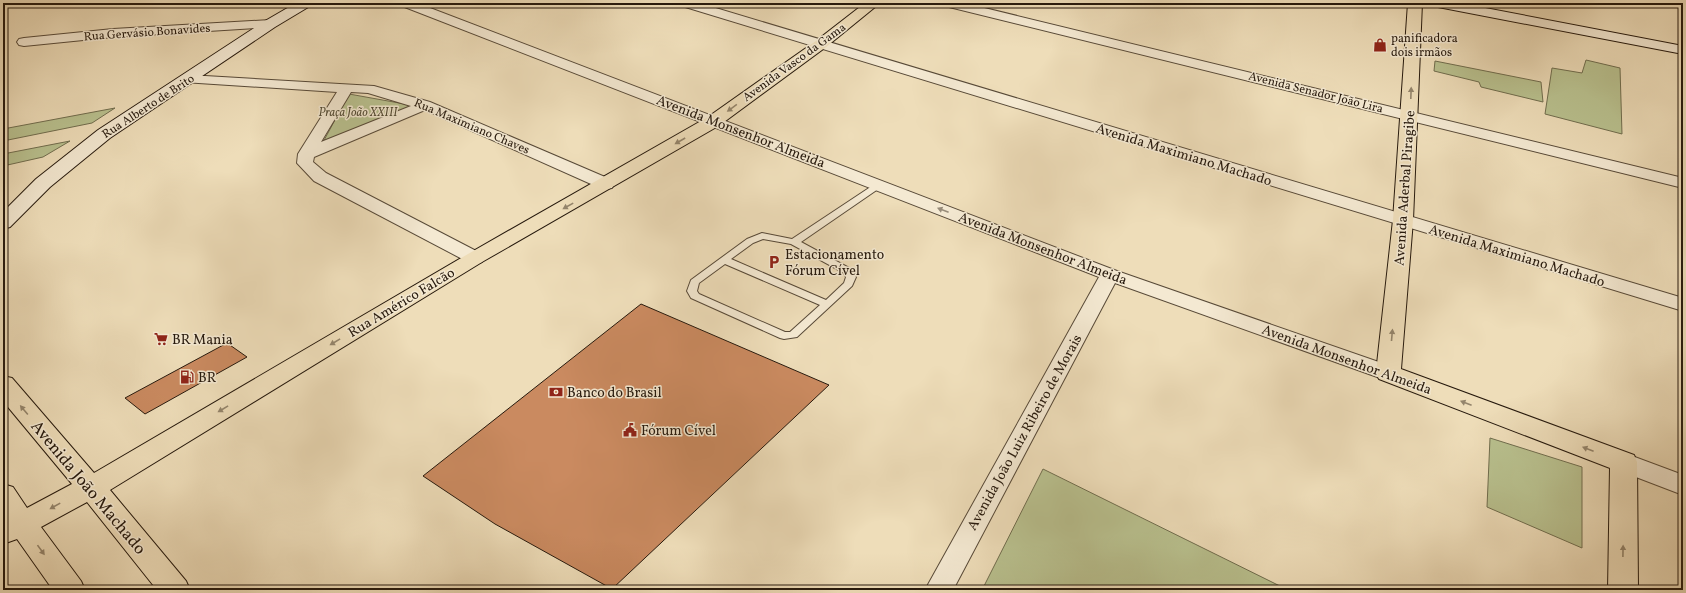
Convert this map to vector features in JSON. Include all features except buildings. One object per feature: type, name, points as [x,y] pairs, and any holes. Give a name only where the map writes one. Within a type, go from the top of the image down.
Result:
[{"type":"main road","name":"Rua Alberto de Brito","points":[[3,223],[43,183],[104,134],[304,3]]},
{"type":"main road","name":"Avenida Vasco da Gama","points":[[714,121],[821,44],[873,3]]},
{"type":"main road","name":"Avenida Aderbal Piragibe","points":[[1388,374],[1403,220],[1415,3]]},
{"type":"main road","points":[[1438,3],[1683,50]]},
{"type":"main road","points":[[1462,3],[1683,45]]},
{"type":"main road","name":"Rua Américo Falcão","points":[[12,528],[117,473],[475,258],[714,121]]},
{"type":"main road","name":"Avenida Monsenhor Almeida","points":[[1388,374],[1624,462]]},
{"type":"main road","name":"Avenida João Machado","points":[[3,384],[106,504],[175,590]]},
{"type":"main road","points":[[1623,590],[1624,462]]},
{"type":"main road","points":[[3,495],[12,528],[70,590]]},
{"type":"street","name":"Avenida Monsenhor Almeida","points":[[406,3],[878,184],[1110,275],[1388,374]]},
{"type":"street","name":"Avenida Maximiano Machado","points":[[686,3],[1683,305]]},
{"type":"street","name":"Avenida Senador João Lira","points":[[949,3],[1683,183]]},
{"type":"street","name":"Rua Gervásio Bonavides","points":[[24,42],[112,33],[270,24]]},
{"type":"street","name":"Rua Maximiano Chaves","points":[[188,80],[369,89],[425,105],[606,184]]},
{"type":"street","points":[[346,88],[306,154],[305,163],[320,177],[475,258]]},
{"type":"street","points":[[306,154],[425,105]]},
{"type":"street","name":"Avenida João Luiz Ribeiro de Morais","points":[[939,590],[1110,275]]},
{"type":"street","name":"Avenida Monsenhor Almeida","points":[[1624,462],[1683,485]]},
{"type":"lane","points":[[794,242],[878,184]]},
{"type":"lane","points":[[762,236],[794,242],[848,271],[851,277],[849,284],[793,335],[784,336],[695,296],[692,291],[694,282],[750,241],[762,236]]},
{"type":"lane","points":[[724,260],[827,304]]},
{"type":"green space","points":[[1586,60],[1620,68],[1622,134],[1545,114],[1552,68],[1582,73]]},
{"type":"green space","points":[[1435,61],[1541,82],[1543,102],[1481,87],[1479,82],[1434,71]]},
{"type":"green space","name":"Praça João XXIII","points":[[349,94],[416,106],[322,144]]},
{"type":"green space","points":[[115,108],[92,123],[3,141],[3,129]]},
{"type":"green space","points":[[70,141],[43,157],[3,166],[3,154]]},
{"type":"green space","points":[[1490,438],[1582,467],[1582,548],[1487,507]]},
{"type":"green space","points":[[1043,469],[1288,590],[982,590]]},
{"type":"place","name":"panificadora dois irmãos","points":[[1380,45]]},
{"type":"place","name":"Estacionamento Fórum Cível","points":[[774,262]]},
{"type":"place","name":"BR Mania","points":[[161,339]]},
{"type":"place","name":"BR","points":[[187,377]]},
{"type":"place","name":"Banco do Brasil","points":[[556,392]]},
{"type":"place","name":"Fórum Cível","points":[[630,430]]}]
